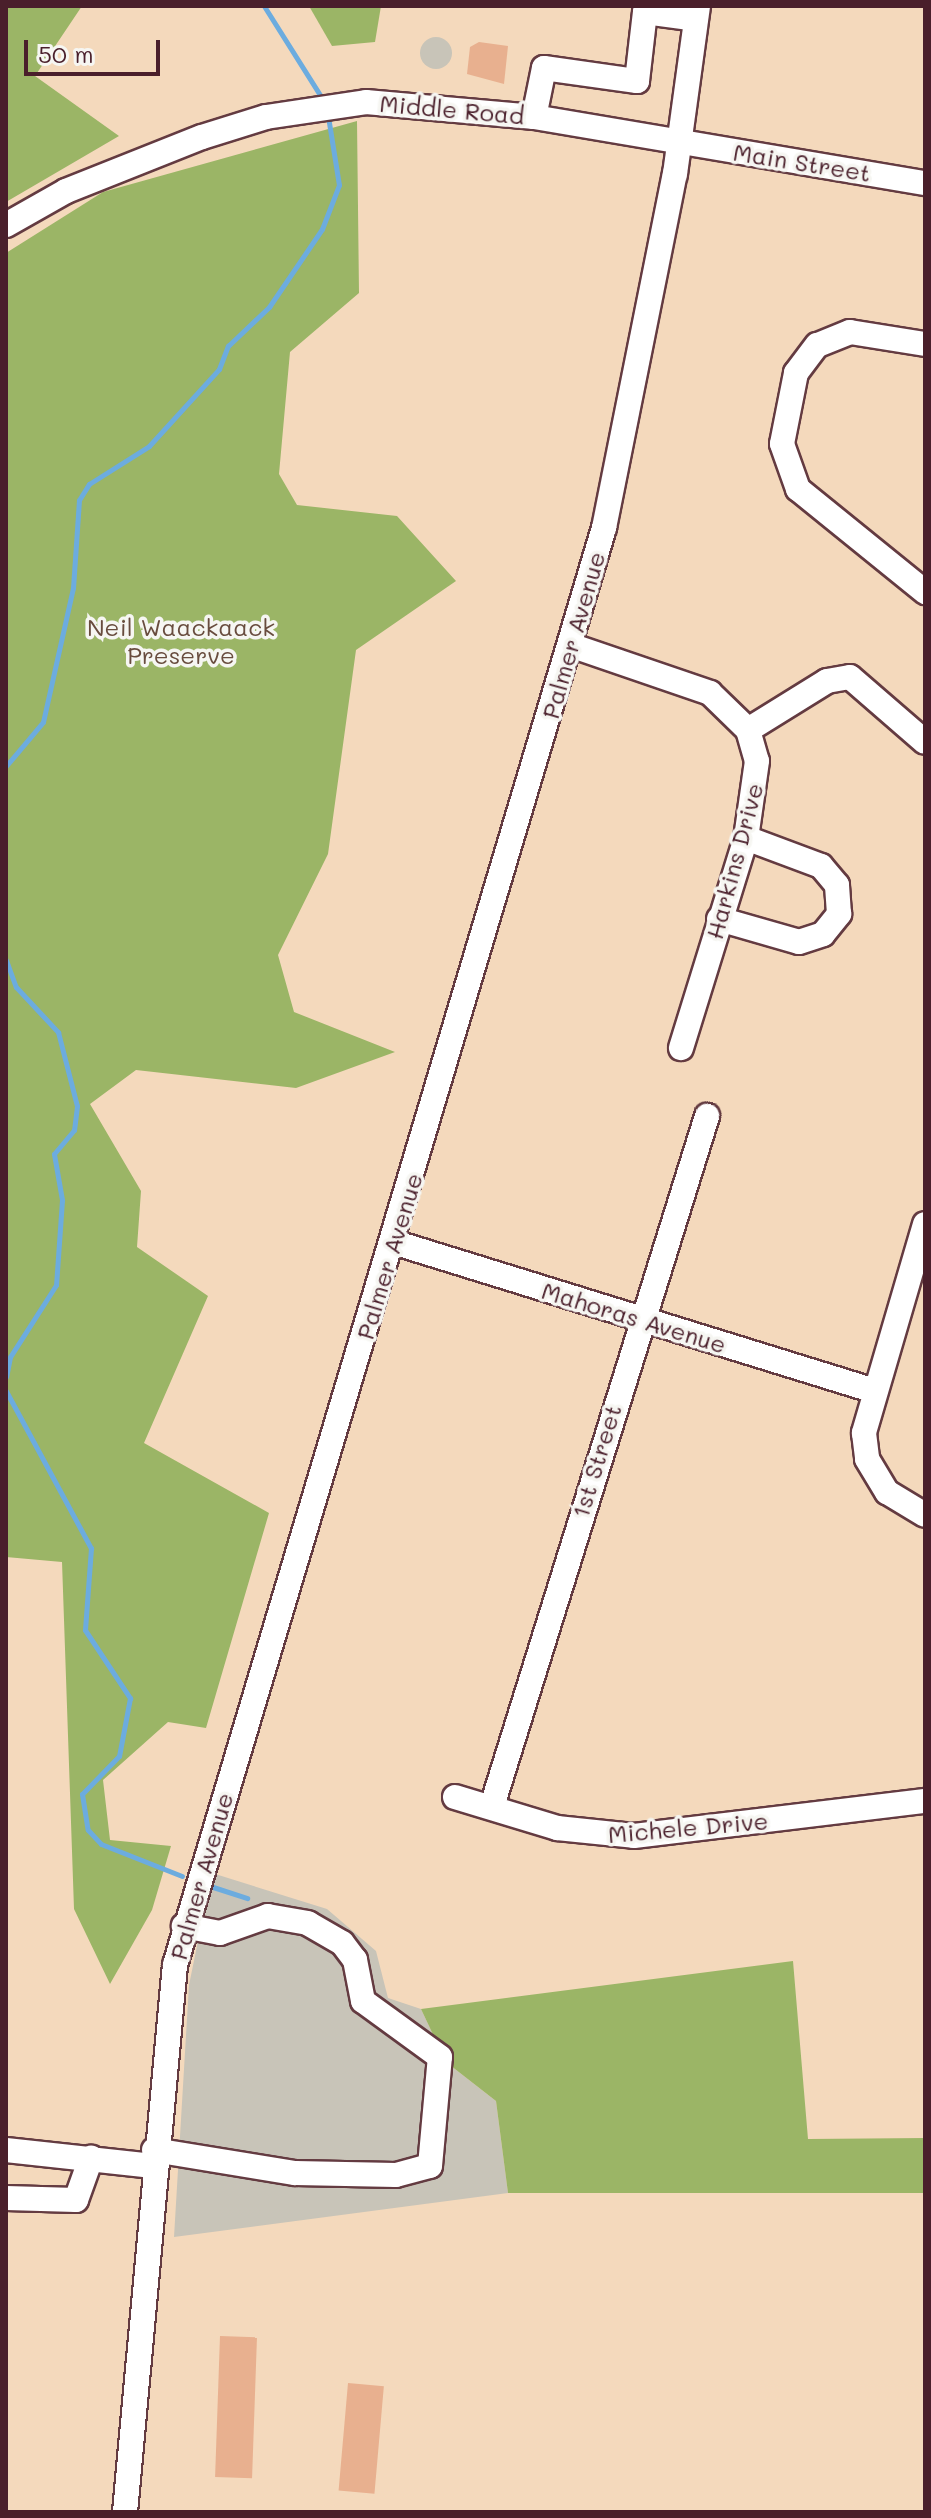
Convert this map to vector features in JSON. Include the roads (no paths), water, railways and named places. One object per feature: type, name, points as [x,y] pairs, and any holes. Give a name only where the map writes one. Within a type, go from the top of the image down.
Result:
[{"type":"street","points":[[534,117],[544,68],[637,81],[645,12],[697,12]]},
{"type":"street","name":"Palmer Avenue","points":[[131,2511],[154,2158],[184,1926],[393,1242],[570,645],[618,469],[680,140],[697,12]]},
{"type":"street","name":"Middle Road","points":[[6,225],[132,163],[266,117],[374,101],[534,117],[680,140]]},
{"type":"street","name":"Main Street","points":[[680,140],[925,183]]},
{"type":"street","points":[[925,344],[850,332],[817,345],[796,373],[782,444],[798,489],[925,592]]},
{"type":"street","points":[[570,645],[710,693],[748,730],[827,681],[850,677],[925,742]]},
{"type":"street","name":"Harkins Drive","points":[[681,1048],[746,838],[759,776],[748,730]]},
{"type":"street","points":[[719,919],[799,942],[823,934],[839,914],[837,885],[821,866],[746,838]]},
{"type":"street","name":"1st Street","points":[[492,1806],[640,1319],[707,1116]]},
{"type":"street","points":[[925,1224],[864,1433],[867,1459],[887,1492],[925,1515]]},
{"type":"street","name":"Mahoras Avenue","points":[[393,1242],[875,1391]]},
{"type":"street","name":"Michele Drive","points":[[455,1797],[557,1828],[634,1836],[925,1801]]},
{"type":"street","points":[[6,2150],[91,2158],[154,2158],[295,2173],[396,2175],[430,2166],[440,2057],[363,2001],[355,1960],[342,1943],[308,1923],[268,1916],[220,1933],[184,1926]]},
{"type":"street","points":[[6,2198],[76,2200],[91,2158]]},
{"type":"waterway","points":[[264,6],[325,103]]},
{"type":"waterway","points":[[6,766],[43,722],[73,588],[79,500],[89,484],[149,446],[219,369],[228,346],[269,307],[322,229],[339,185],[328,116]]},
{"type":"waterway","points":[[6,960],[16,987],[58,1032],[77,1106],[74,1130],[54,1154],[62,1200],[56,1285],[10,1357],[6,1377]]},
{"type":"waterway","points":[[6,1391],[91,1548],[85,1630],[130,1698],[119,1756],[82,1794],[88,1830],[101,1844],[182,1876]]},
{"type":"waterway","points":[[213,1887],[247,1898]]},
{"type":"park label","name":"Neil Waackaack Preserve","points":[[181,641]]}]
